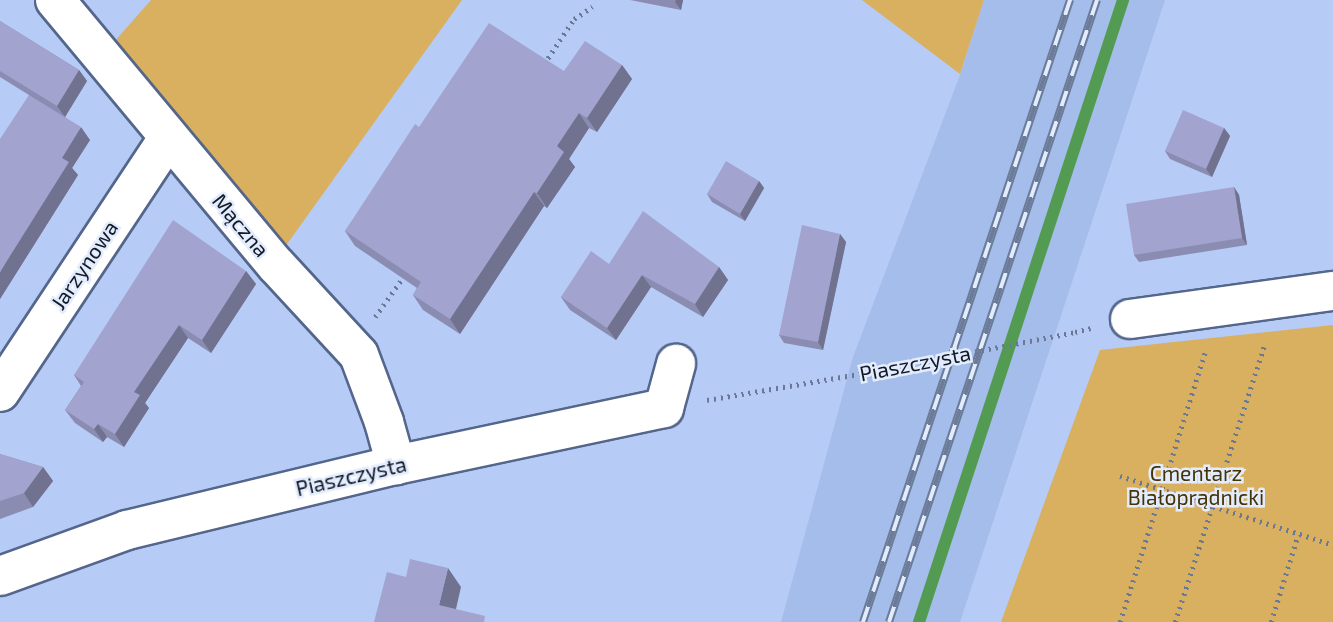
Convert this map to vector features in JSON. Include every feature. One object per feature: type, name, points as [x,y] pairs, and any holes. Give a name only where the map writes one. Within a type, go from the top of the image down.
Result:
[{"type":"street","name":"Mączna","points":[[55,0],[276,265],[349,341],[367,372],[396,466]]},
{"type":"street","name":"Jarzynowa","points":[[0,392],[168,138]]},
{"type":"street","points":[[1130,319],[1333,291]]},
{"type":"street","name":"Piaszczysta","points":[[0,576],[127,530],[396,466],[664,408],[676,364]]},
{"type":"path","points":[[536,76],[574,19],[592,7]]},
{"type":"path","points":[[349,341],[386,304],[409,270]]},
{"type":"path","name":"Piaszczysta","points":[[713,400],[1075,332]]},
{"type":"path","points":[[1120,622],[1209,339]]},
{"type":"path","points":[[1175,622],[1264,347]]},
{"type":"path","points":[[1120,475],[1333,545]]},
{"type":"path","points":[[1271,622],[1298,535]]},
{"type":"shaded area","points":[[984,0],[1165,0],[960,622],[781,622],[853,357],[960,75]]},
{"type":"green space","points":[[151,0],[462,0],[282,251],[114,42]]},
{"type":"green space","points":[[862,0],[984,0],[960,74]]},
{"type":"green space","name":"Cmentarz Białoprądnicki","points":[[1333,325],[1333,622],[1001,622],[1100,350]]},
{"type":"building","points":[[0,21],[79,70],[57,106],[0,71]]},
{"type":"building","points":[[489,23],[564,71],[585,41],[622,65],[587,118],[579,113],[557,146],[564,152],[537,193],[534,192],[450,319],[413,295],[421,282],[345,231],[415,124],[419,127]]},
{"type":"building","points":[[29,95],[81,127],[62,158],[69,162],[0,272],[0,139]]},
{"type":"building","points":[[1183,110],[1224,128],[1206,169],[1165,151]]},
{"type":"building","points":[[726,161],[759,181],[740,214],[707,194]]},
{"type":"building","points":[[1234,187],[1242,238],[1134,255],[1126,204]]},
{"type":"building","points":[[643,211],[719,267],[695,304],[642,275],[607,328],[561,297],[591,251],[609,264]]},
{"type":"building","points":[[173,220],[246,271],[202,340],[179,325],[134,392],[140,395],[115,434],[98,424],[94,429],[65,410],[84,382],[74,375]]},
{"type":"building","points":[[802,225],[840,234],[818,342],[779,335]]},
{"type":"building","points":[[0,454],[43,467],[24,493],[0,501]]},
{"type":"building","points":[[410,559],[448,568],[439,605],[485,616],[484,622],[374,622],[387,572],[406,577]]},
{"type":"waterway","points":[[919,622],[1123,0]]},
{"type":"railway","points":[[863,622],[1070,0]]},
{"type":"railway","points":[[889,622],[1097,0]]}]
